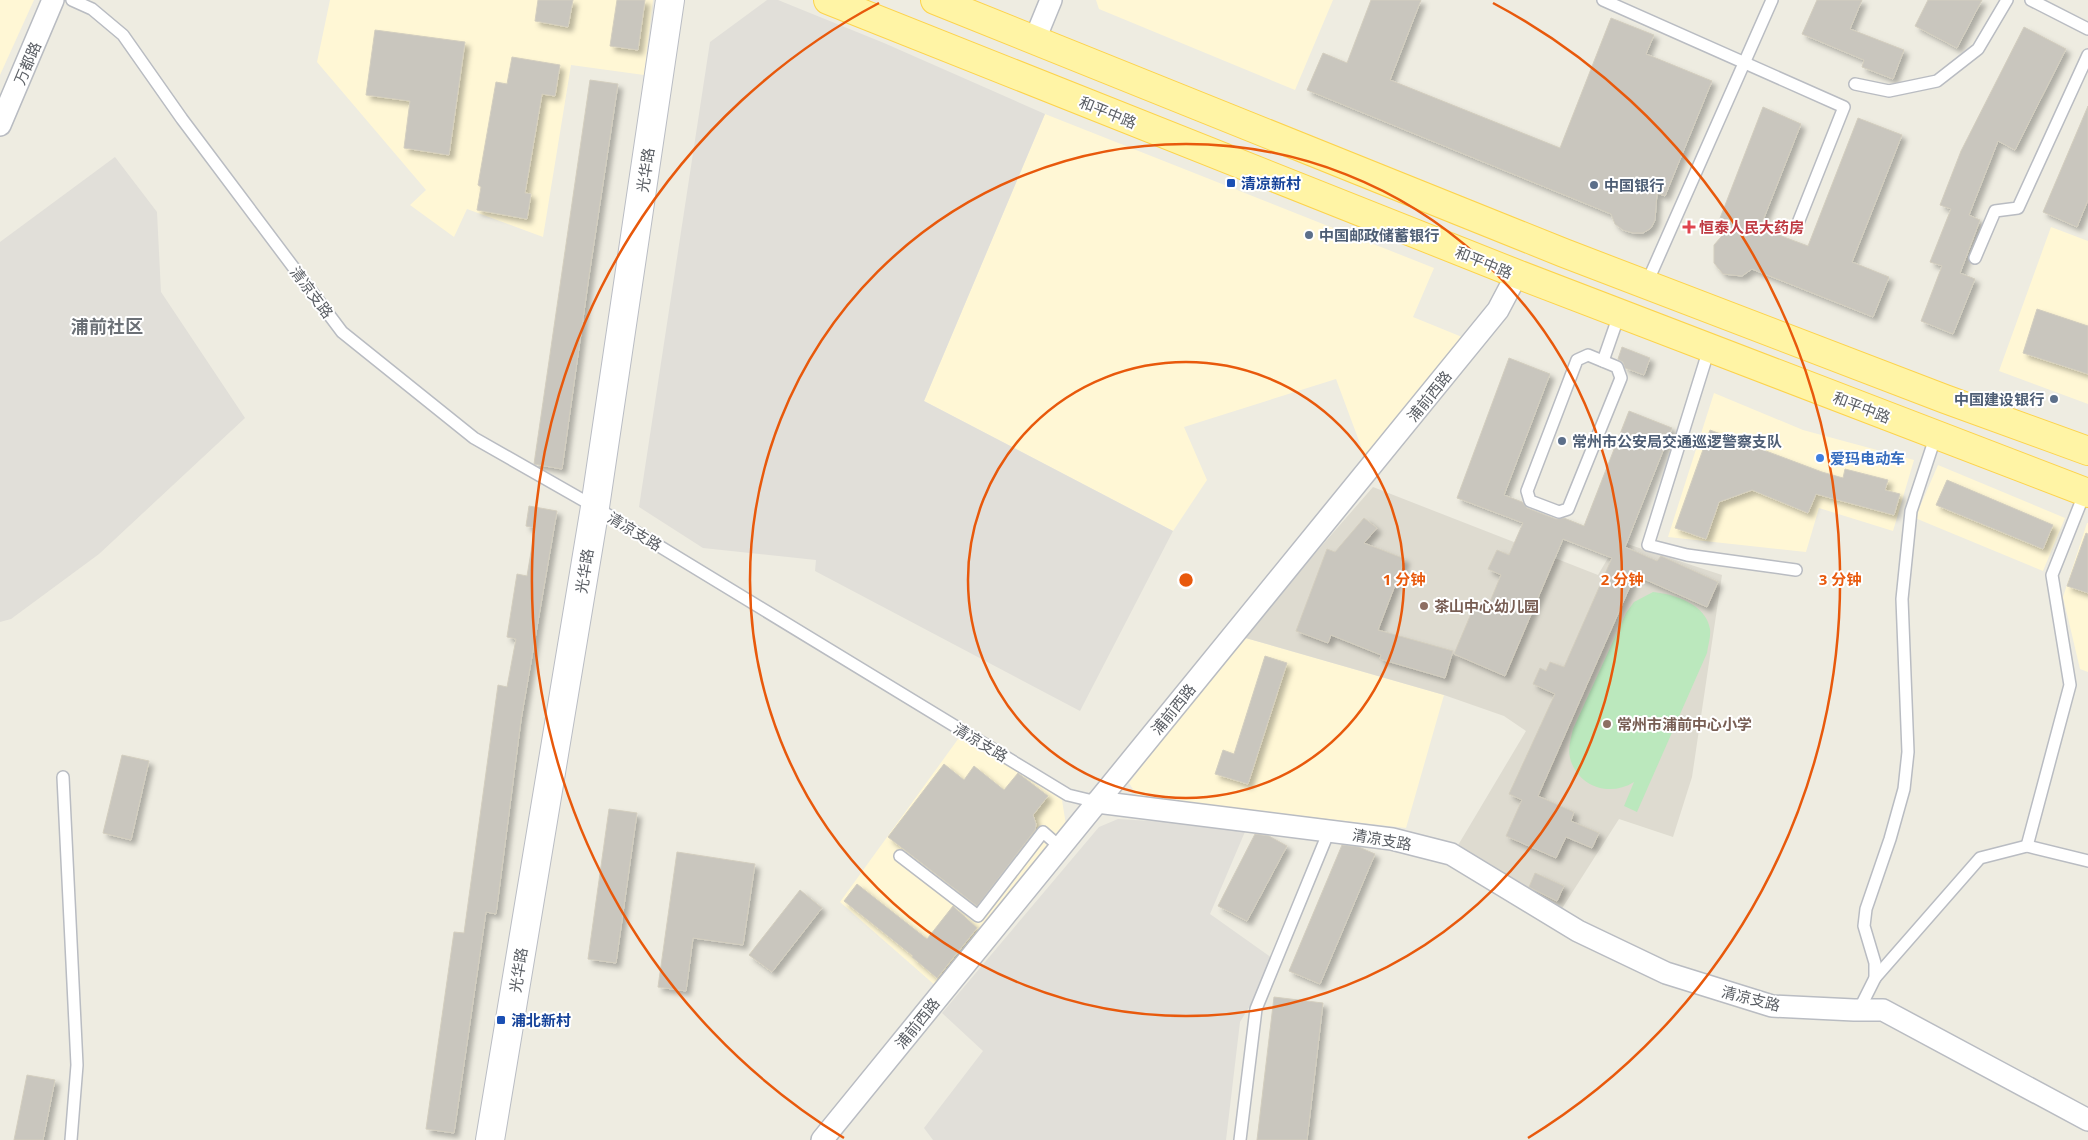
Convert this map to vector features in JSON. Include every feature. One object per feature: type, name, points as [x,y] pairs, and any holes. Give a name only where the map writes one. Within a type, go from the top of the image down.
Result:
[{"type":"main road","name":"光华路","points":[[490,1140],[594,507],[670,0]]},
{"type":"main road","name":"和平中路","points":[[828,0],[1516,274],[2086,493]]},
{"type":"main road","points":[[935,0],[1646,285],[1945,399],[2088,450]]},
{"type":"street","name":"万都路","points":[[0,125],[53,0]]},
{"type":"street","points":[[1035,39],[1051,0]]},
{"type":"street","name":"浦前西路","points":[[822,1140],[1498,310],[1516,274]]},
{"type":"street","name":"清凉支路","points":[[1097,802],[1392,839],[1451,854],[1578,931],[1666,973],[1772,1006],[1883,1010],[2088,1120]]},
{"type":"lane","name":"清凉支路","points":[[72,0],[92,9],[124,35],[182,118],[342,332],[474,438],[594,507],[1068,795],[1097,802]]},
{"type":"lane","points":[[1603,0],[1844,107],[1796,228]]},
{"type":"lane","points":[[1646,285],[1772,0]]},
{"type":"lane","points":[[1855,84],[1889,91],[1937,81],[1978,49],[2007,0]]},
{"type":"lane","points":[[2031,0],[2088,29]]},
{"type":"lane","points":[[1975,258],[1995,211],[2018,208],[2088,55]]},
{"type":"lane","points":[[1603,361],[1620,314]]},
{"type":"lane","points":[[1709,349],[1648,545],[1687,555],[1796,570]]},
{"type":"lane","points":[[1588,355],[1603,361],[1617,367],[1621,378],[1568,508],[1559,512],[1530,501],[1527,492],[1577,360],[1588,355]]},
{"type":"lane","points":[[1874,978],[1875,963],[1864,926],[1866,909],[1890,839],[1904,790],[1908,752],[1902,599],[1911,510],[1936,435]]},
{"type":"lane","points":[[2027,846],[2070,685],[2052,576],[2086,493]]},
{"type":"lane","points":[[63,777],[77,1065],[71,1140]]},
{"type":"lane","points":[[1240,1140],[1256,1009],[1329,831]]},
{"type":"lane","points":[[900,856],[978,916],[1043,832],[1060,847]]},
{"type":"lane","points":[[1859,1010],[1874,978],[1980,858],[2027,846],[2088,861]]},
{"type":"shaded area","points":[[0,0],[34,0],[0,75]]},
{"type":"shaded area","points":[[330,0],[653,0],[644,75],[571,65],[543,237],[467,209],[454,237],[410,205],[426,190],[317,62]]},
{"type":"shaded area","points":[[767,0],[778,0],[884,43],[1045,114],[924,401],[1173,531],[1080,711],[815,571],[816,560],[703,548],[639,507],[710,42]]},
{"type":"shaded area","points":[[1096,0],[1333,0],[1295,90],[1099,9]]},
{"type":"shaded area","points":[[1045,114],[1434,268],[1413,317],[1462,337],[1365,457],[1336,379],[1184,427],[1207,480],[1173,531],[924,401]]},
{"type":"shaded area","points":[[115,157],[157,212],[161,292],[245,418],[99,554],[11,619],[0,622],[0,242]]},
{"type":"shaded area","points":[[2051,227],[2088,241],[2088,404],[1999,371]]},
{"type":"shaded area","points":[[1714,393],[1803,430],[1914,460],[1893,531],[1819,508],[1806,552],[1668,537]]},
{"type":"shaded area","points":[[1938,465],[2065,518],[2043,571],[1915,518]]},
{"type":"shaded area","points":[[1373,487],[1598,575],[1618,541],[1722,575],[1692,777],[1673,837],[1619,819],[1561,910],[1457,847],[1526,731],[1504,716],[1444,695],[1242,637]]},
{"type":"shaded area","points":[[2087,523],[2088,672],[2080,669],[2063,597]]},
{"type":"shaded area","points":[[1242,637],[1444,695],[1406,828],[1138,797],[1129,783]]},
{"type":"shaded area","points":[[961,735],[1062,800],[1066,825],[937,987],[840,902]]},
{"type":"shaded area","points":[[1118,819],[1247,827],[1210,914],[1272,958],[1259,991],[1240,1022],[1226,1140],[933,1140],[924,1128],[983,1051],[942,1013],[1099,827]]},
{"type":"green space","points":[[1653,592],[1679,598],[1696,607],[1707,620],[1710,635],[1707,653],[1637,812],[1624,806],[1634,782],[1617,789],[1599,788],[1591,784],[1577,773],[1572,764],[1570,747],[1573,729],[1626,613],[1634,602]]},
{"type":"building","points":[[538,0],[573,0],[568,27],[535,21]]},
{"type":"building","points":[[617,0],[645,0],[638,50],[610,46]]},
{"type":"building","points":[[1371,0],[1421,0],[1390,80],[1560,148],[1611,18],[1654,35],[1646,54],[1712,81],[1665,196],[1657,193],[1655,220],[1651,228],[1643,233],[1623,230],[1615,224],[1611,214],[1307,90],[1323,53],[1347,63]]},
{"type":"building","points":[[1817,0],[1862,0],[1850,29],[1904,50],[1893,79],[1862,67],[1864,60],[1802,34]]},
{"type":"building","points":[[1928,0],[1982,0],[1957,48],[1915,26]]},
{"type":"building","points":[[2024,27],[2066,49],[2015,150],[1998,141],[1969,215],[1980,220],[1960,273],[1975,279],[1953,334],[1921,321],[1942,266],[1930,262],[1951,209],[1940,205],[1961,151]]},
{"type":"building","points":[[375,30],[465,42],[449,155],[404,148],[410,101],[366,95]]},
{"type":"building","points":[[512,57],[560,65],[555,96],[542,94],[525,193],[531,194],[527,219],[477,210],[481,187],[478,185],[496,82],[507,84]]},
{"type":"building","points":[[590,80],[618,84],[562,469],[534,464]]},
{"type":"building","points":[[2088,106],[2088,200],[2077,227],[2043,212]]},
{"type":"building","points":[[1763,107],[1801,124],[1760,228],[1808,246],[1858,118],[1902,135],[1852,262],[1889,277],[1873,317],[1752,269],[1742,276],[1723,274],[1714,263],[1714,245],[1727,230],[1717,226]]},
{"type":"building","points":[[2037,309],[2088,326],[2088,374],[2023,353]]},
{"type":"building","points":[[1622,347],[1650,358],[1644,375],[1625,368],[1623,362],[1618,359]]},
{"type":"building","points":[[1509,358],[1550,374],[1504,495],[1522,502],[1527,508],[1556,519],[1564,518],[1584,526],[1629,411],[1672,428],[1625,547],[1657,561],[1661,556],[1718,582],[1707,607],[1635,575],[1538,796],[1574,812],[1571,821],[1599,833],[1592,848],[1566,837],[1556,858],[1506,836],[1522,800],[1509,794],[1555,694],[1533,684],[1540,668],[1546,671],[1550,662],[1564,667],[1612,558],[1563,539],[1505,676],[1454,654],[1473,609],[1485,614],[1501,575],[1488,569],[1497,550],[1509,555],[1523,523],[1457,498]]},
{"type":"building","points":[[1710,430],[1843,478],[1845,469],[1888,480],[1885,490],[1900,494],[1894,515],[1816,494],[1808,513],[1752,490],[1719,502],[1706,539],[1675,528]]},
{"type":"building","points":[[1947,480],[2053,525],[2043,549],[1936,505]]},
{"type":"building","points":[[529,506],[557,511],[521,720],[496,914],[486,912],[454,1133],[426,1129],[454,932],[464,933],[498,685],[507,687],[516,639],[507,637],[517,574],[527,576],[535,528],[526,526]]},
{"type":"building","points":[[1364,518],[1377,528],[1364,543],[1405,559],[1378,630],[1453,651],[1445,678],[1380,659],[1381,655],[1331,635],[1328,643],[1296,631],[1327,549],[1335,552]]},
{"type":"building","points":[[2086,533],[2088,534],[2088,593],[2067,586]]},
{"type":"building","points":[[1265,656],[1287,663],[1248,784],[1215,774],[1223,750],[1234,754]]},
{"type":"building","points":[[122,755],[149,761],[131,840],[103,833]]},
{"type":"building","points":[[944,764],[964,780],[974,766],[1004,790],[1018,773],[1048,796],[1033,815],[1036,824],[1035,830],[977,906],[888,837]]},
{"type":"building","points":[[609,809],[637,813],[616,963],[588,959]]},
{"type":"building","points":[[1255,834],[1269,836],[1287,846],[1247,921],[1218,906]]},
{"type":"building","points":[[1342,845],[1359,847],[1375,854],[1320,984],[1289,971]]},
{"type":"building","points":[[677,852],[755,864],[743,945],[693,938],[686,991],[658,987]]},
{"type":"building","points":[[1535,873],[1564,886],[1557,901],[1529,887]]},
{"type":"building","points":[[857,884],[927,939],[953,906],[977,928],[937,978],[913,956],[844,901]]},
{"type":"building","points":[[800,890],[822,908],[772,972],[749,955]]},
{"type":"building","points":[[1274,997],[1323,1003],[1307,1140],[1257,1140]]},
{"type":"building","points":[[27,1075],[55,1080],[43,1140],[14,1140]]},
{"type":"place","name":"清凉新村","points":[[1231,183]]},
{"type":"place","name":"中国银行","points":[[1594,185]]},
{"type":"place","name":"恒泰人民大药房","points":[[1689,227]]},
{"type":"place","name":"中国邮政储蓄银行","points":[[1309,235]]},
{"type":"place","name":"中国建设银行","points":[[2054,399]]},
{"type":"place","name":"常州市公安局交通巡逻警察支队","points":[[1562,441]]},
{"type":"place","name":"爱玛电动车","points":[[1820,458]]},
{"type":"place","name":"茶山中心幼儿园","points":[[1424,606]]},
{"type":"place","name":"常州市浦前中心小学","points":[[1607,724]]},
{"type":"place","name":"浦北新村","points":[[501,1020]]},
{"type":"district","name":"浦前社区","points":[[107,326]]}]
